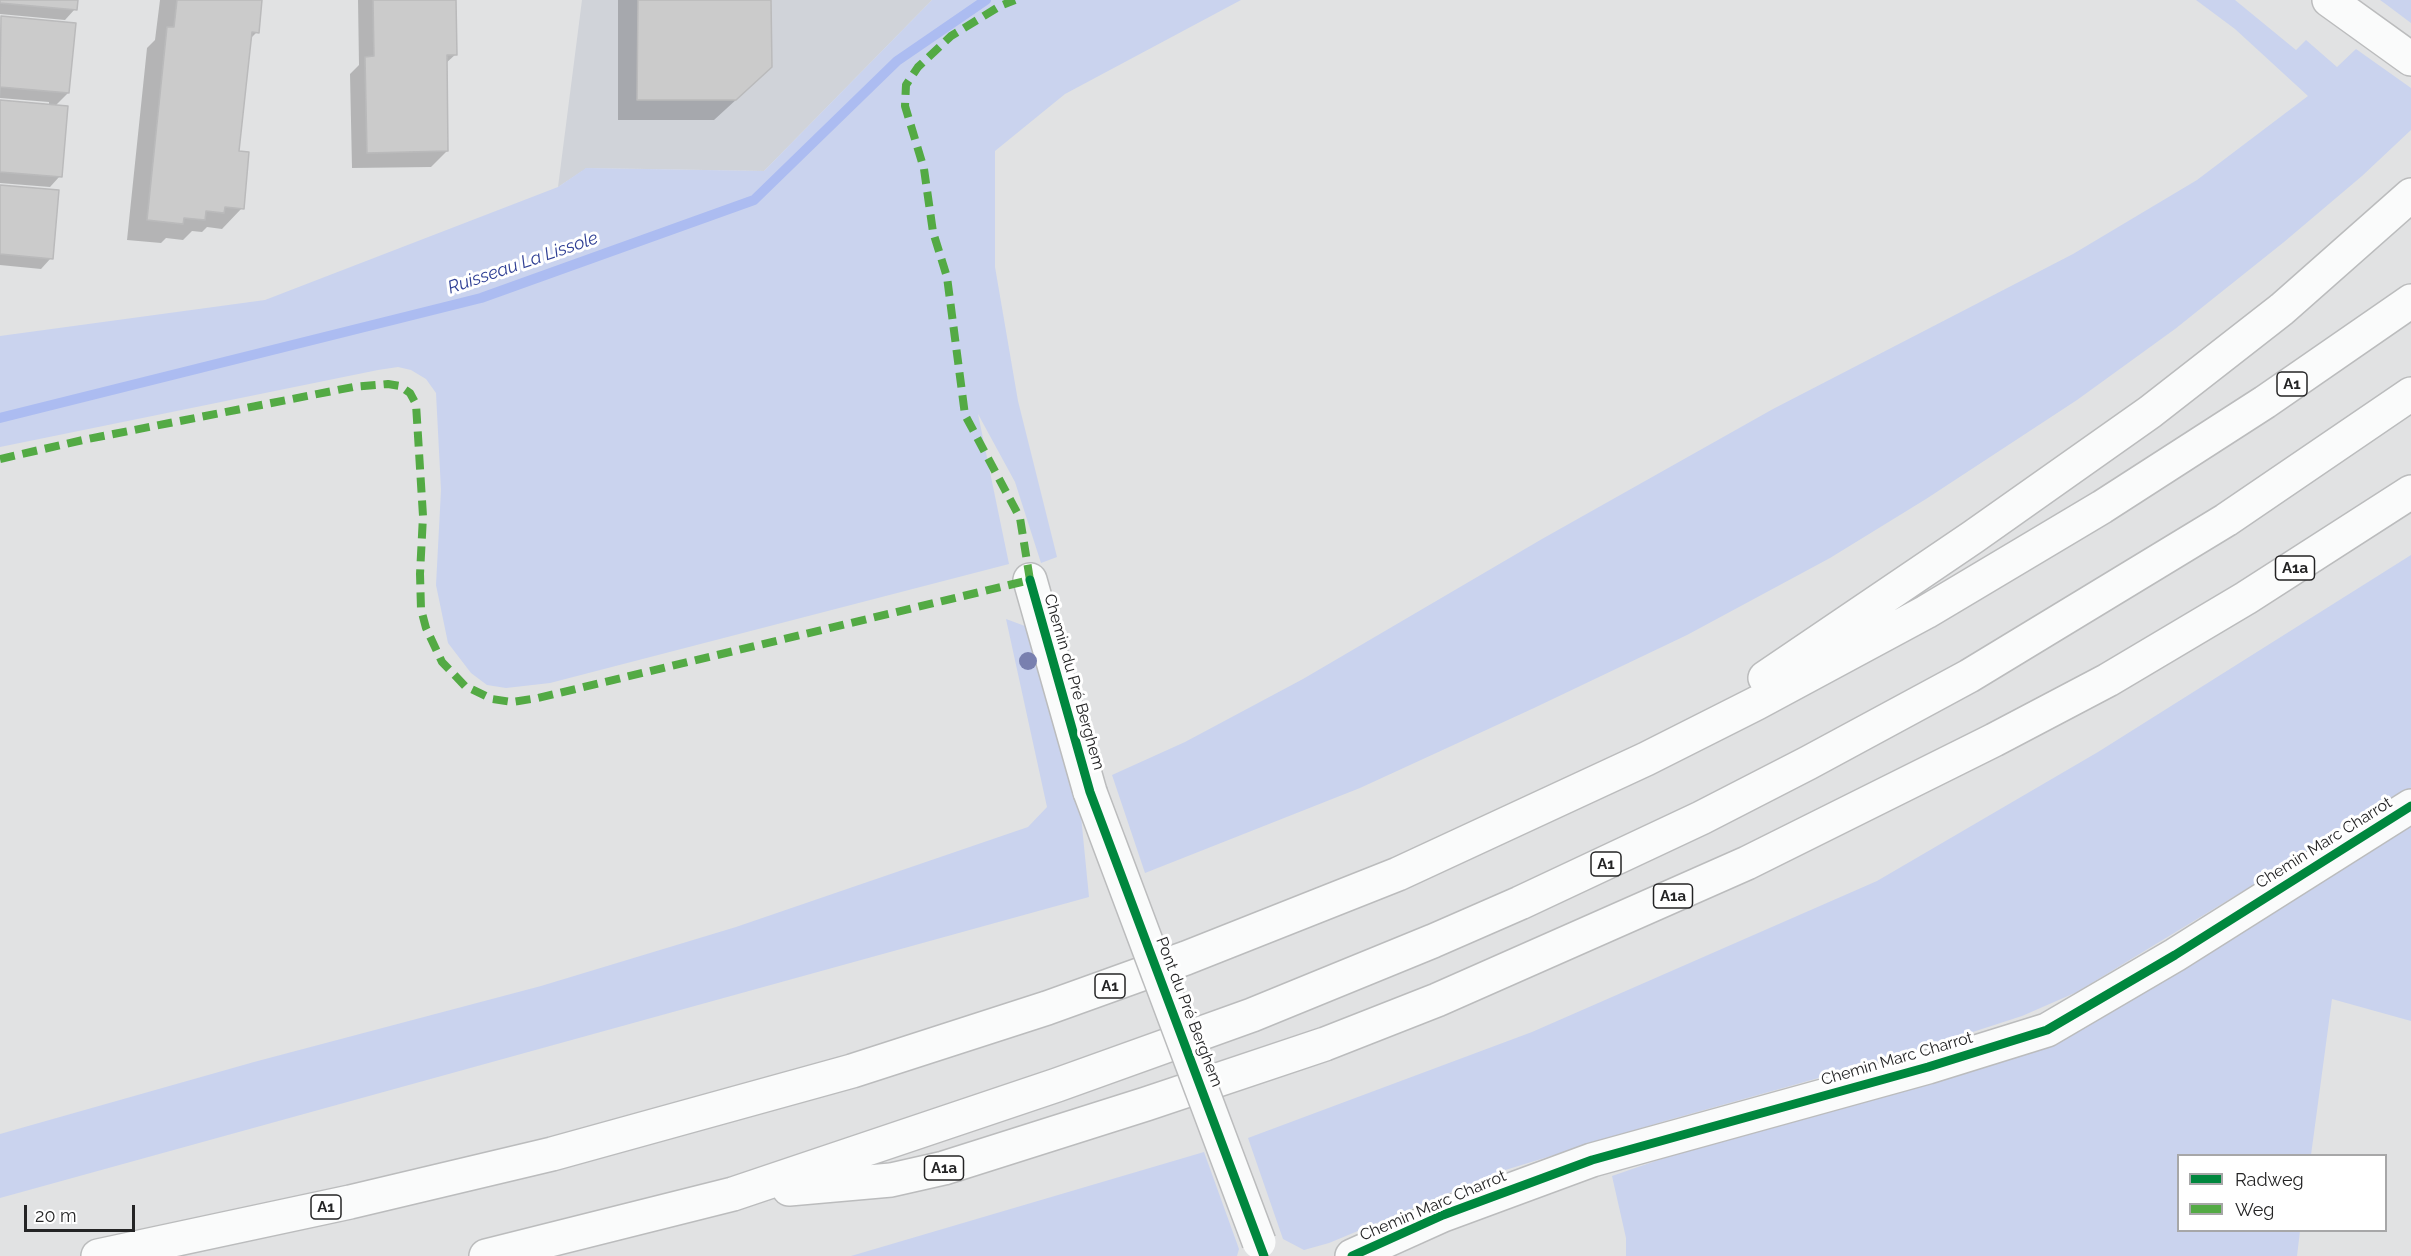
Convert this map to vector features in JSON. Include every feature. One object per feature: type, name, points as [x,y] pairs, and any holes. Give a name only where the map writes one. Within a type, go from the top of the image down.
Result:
[{"type":"main road","points":[[2329,0],[2401,52]]},
{"type":"main road","points":[[1646,759],[1973,537],[2150,412],[2282,309],[2411,195]]},
{"type":"main road","name":"A1","points":[[98,1256],[339,1205],[552,1154],[785,1090],[1047,1008],[1175,962],[1306,911],[1463,844],[1646,759],[1887,633],[2092,513],[2265,402],[2411,302]]},
{"type":"main road","name":"A1","points":[[486,1256],[733,1194],[1147,1054],[1252,1016],[1433,941],[1615,860],[1808,763],[1969,676],[2226,520],[2411,394]]},
{"type":"main road","name":"A1a","points":[[733,1194],[891,1180],[944,1168],[1136,1108],[1314,1048],[1437,1000],[1747,863],[1994,740],[2108,680],[2246,598],[2411,492]]},
{"type":"main road","name":"Chemin du Pré Berghem","points":[[1030,580],[1090,792]]},
{"type":"main road","name":"Pont du Pré Berghem","points":[[1090,792],[1262,1249]]},
{"type":"main road","name":"Chemin Marc Charrot","points":[[1352,1256],[1443,1215],[1592,1160],[1928,1067],[2046,1030],[2175,955],[2411,806]]},
{"type":"shaded area","points":[[582,0],[932,0],[764,171],[587,168],[558,187]]},
{"type":"shaded area","points":[[932,0],[1241,0],[1065,94],[995,151],[995,267],[1018,401],[1057,557],[1041,563],[1015,482],[978,414],[1009,564],[550,683],[506,688],[487,685],[471,673],[448,643],[436,585],[441,490],[436,393],[426,379],[411,370],[398,367],[378,370],[0,447],[0,336],[265,300],[558,187],[586,168],[764,171]]},
{"type":"shaded area","points":[[2196,0],[2235,0],[2296,50],[2306,40],[2337,67],[2356,49],[2411,88],[2411,130],[2362,176],[2284,242],[2175,329],[2077,400],[1926,499],[1830,558],[1687,635],[1534,708],[1360,788],[1145,873],[1112,775],[1185,742],[1303,679],[1542,539],[1773,409],[2073,254],[2197,180],[2308,96],[2235,29]]},
{"type":"shaded area","points":[[2380,0],[2411,0],[2411,23],[2387,5]]},
{"type":"shaded area","points":[[2411,555],[2411,789],[2077,992],[2022,1016],[1908,1053],[1665,1121],[1502,1171],[1329,1243],[1304,1250],[1283,1239],[1248,1138],[1532,1032],[1877,881],[2098,752]]},
{"type":"shaded area","points":[[1006,619],[1033,629],[1047,668],[1081,816],[1089,897],[0,1198],[0,1134],[254,1062],[541,986],[736,927],[1028,827],[1047,807]]},
{"type":"shaded area","points":[[2411,820],[2411,1021],[2332,999],[2311,1154],[2177,1154],[2177,1232],[2300,1232],[2297,1256],[1626,1256],[1626,1238],[1612,1176],[1728,1136],[2057,1039],[2105,1015]]},
{"type":"shaded area","points":[[1204,1152],[1239,1249],[1237,1256],[851,1256]]},
{"type":"building","points":[[0,0],[78,0],[77,10],[0,3]]},
{"type":"building","points":[[177,0],[262,0],[259,33],[252,32],[239,151],[249,152],[244,209],[225,207],[224,213],[206,211],[205,220],[184,218],[183,224],[147,220],[167,27],[174,27]]},
{"type":"building","points":[[373,0],[456,0],[457,55],[447,55],[448,151],[367,153],[365,57],[374,56]]},
{"type":"building","points":[[638,0],[771,0],[772,67],[736,100],[637,100]]},
{"type":"building","points":[[1,16],[76,23],[69,93],[0,87]]},
{"type":"building","points":[[0,100],[68,106],[62,177],[0,172]]},
{"type":"building","points":[[0,185],[59,190],[53,259],[0,254]]},
{"type":"waterway","name":"Ruisseau La Lissole","points":[[0,418],[481,298],[754,200],[897,61],[986,0]]},
{"type":"marked path","points":[[0,459],[83,440],[353,387],[388,384],[400,386],[410,393],[416,404],[423,516],[421,609],[426,628],[442,662],[465,686],[492,699],[512,702],[538,698],[1030,580],[1020,518],[965,415],[947,277],[933,232],[924,169],[905,106],[906,85],[918,67],[951,36],[1000,6],[1015,0]]},
{"type":"cycle path","points":[[1030,580],[1090,792],[1264,1256]]},
{"type":"cycle path","points":[[1352,1256],[1443,1215],[1592,1160],[1928,1067],[2047,1030],[2175,955],[2411,806]]}]
